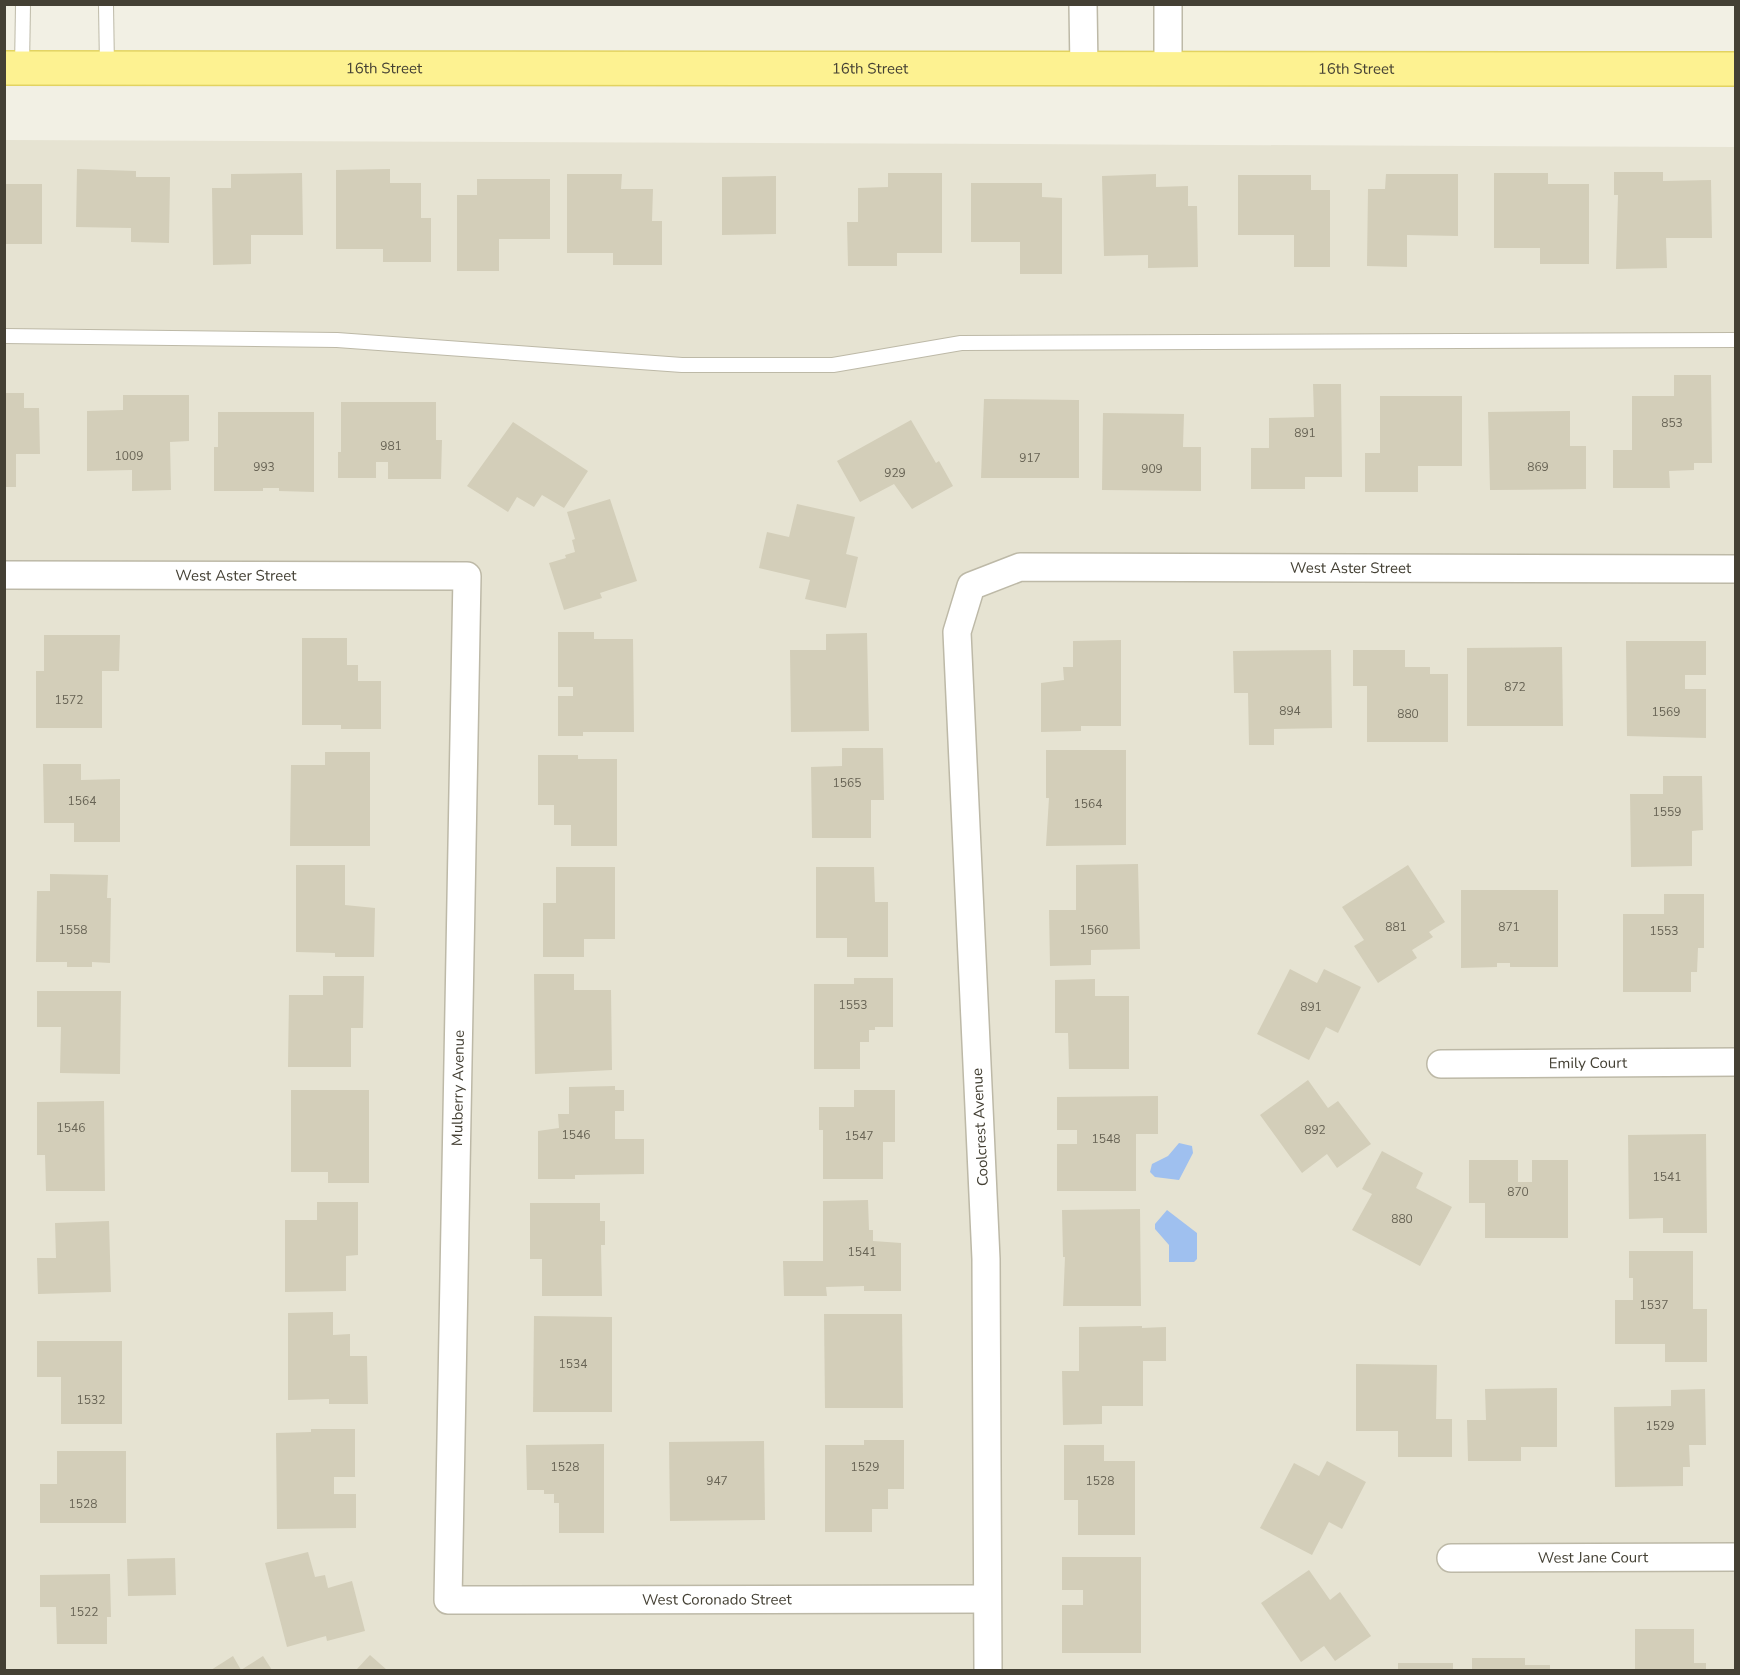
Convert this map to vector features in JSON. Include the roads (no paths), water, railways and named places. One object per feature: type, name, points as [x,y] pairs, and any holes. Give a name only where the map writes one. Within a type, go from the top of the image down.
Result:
[{"type":"main road","name":"16th Street","points":[[13,68],[1736,69]]},
{"type":"street","points":[[1083,4],[1084,69]]},
{"type":"street","points":[[1168,4],[1168,69]]},
{"type":"street","name":"West Aster Street","points":[[971,586],[1020,567],[1736,569]]},
{"type":"street","name":"West Aster Street","points":[[4,575],[467,576]]},
{"type":"street","name":"Mulberry Avenue","points":[[448,1600],[467,576]]},
{"type":"street","name":"Coolcrest Avenue","points":[[971,586],[957,632],[986,1259],[988,1671]]},
{"type":"street","name":"Emily Court","points":[[1441,1064],[1736,1062]]},
{"type":"street","name":"West Jane Court","points":[[1451,1558],[1736,1557]]},
{"type":"street","name":"West Coronado Street","points":[[448,1600],[987,1599]]},
{"type":"lane","points":[[13,68],[23,4]]},
{"type":"lane","points":[[106,4],[107,68]]},
{"type":"lane","points":[[4,336],[337,340],[682,365],[833,365],[961,343],[1736,340]]},
{"type":"water","points":[[1179,1143],[1192,1146],[1193,1153],[1179,1180],[1155,1177],[1150,1172],[1152,1164],[1168,1156]]},
{"type":"water","points":[[1167,1210],[1197,1233],[1197,1259],[1194,1262],[1169,1262],[1169,1245],[1155,1229],[1155,1224]]}]
